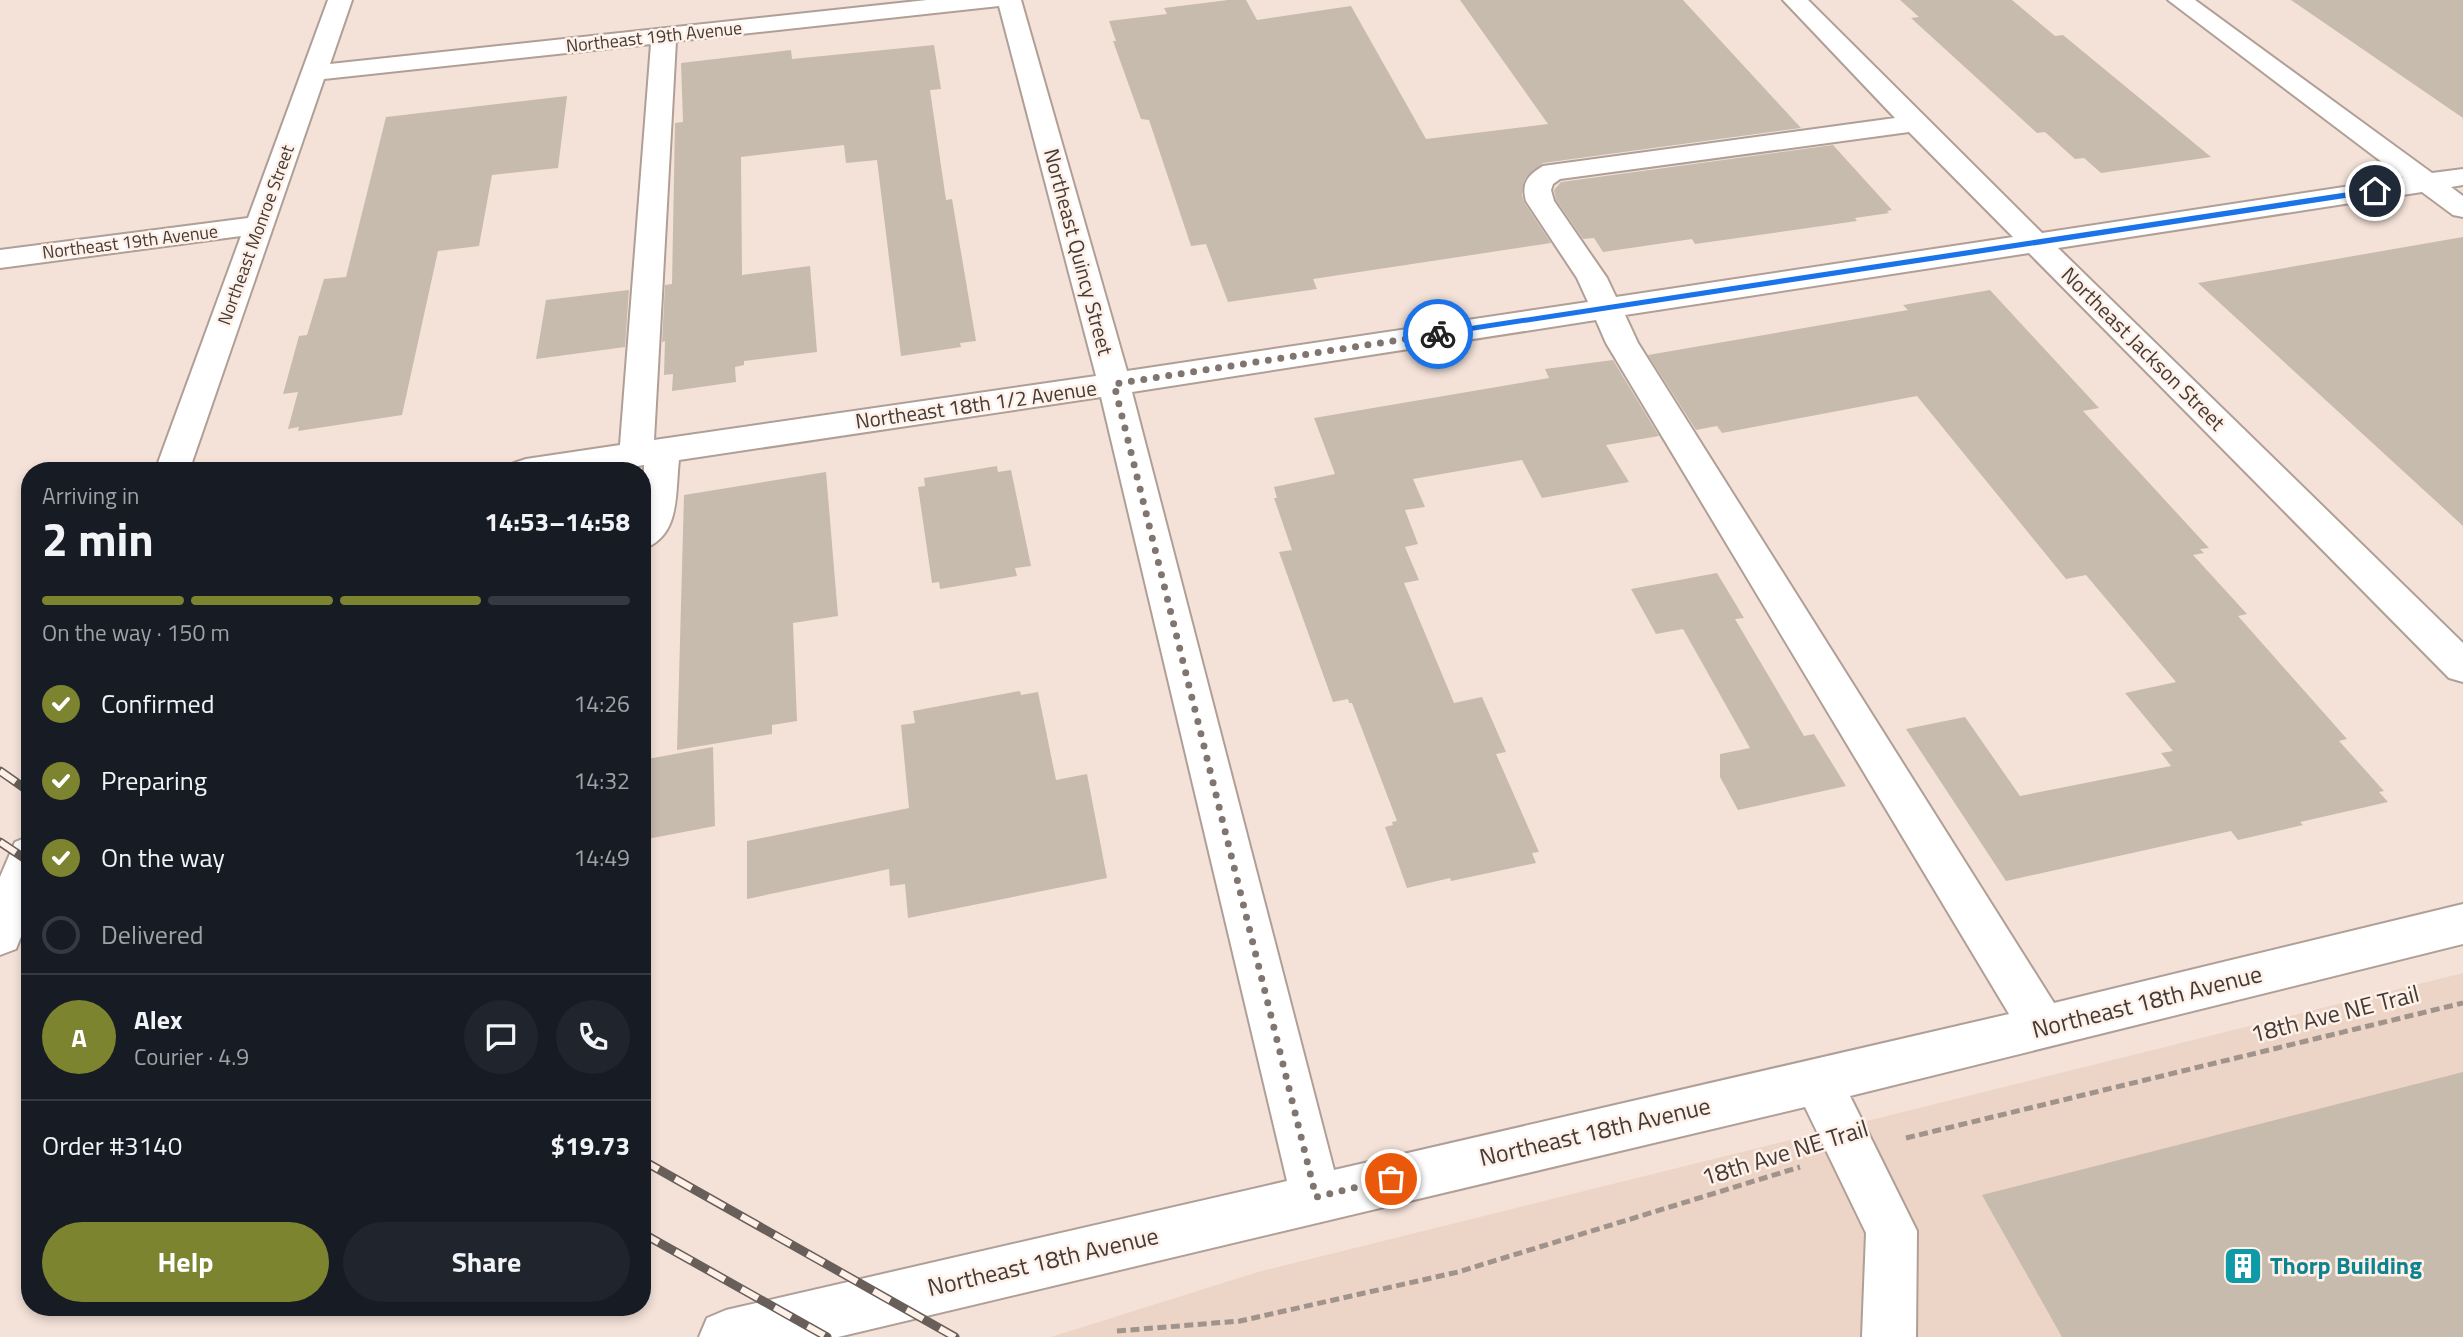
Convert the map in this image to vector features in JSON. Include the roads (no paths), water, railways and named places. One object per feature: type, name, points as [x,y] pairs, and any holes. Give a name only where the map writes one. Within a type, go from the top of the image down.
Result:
[{"type":"street","name":"Northeast Monroe Street","points":[[175,462],[340,0]]},
{"type":"street","name":"Northeast 19th Avenue","points":[[314,73],[994,0]]},
{"type":"street","name":"Northeast Quincy Street","points":[[1009,0],[1114,384],[1316,1197]]},
{"type":"street","name":"Northeast Jackson Street","points":[[1795,0],[1915,123],[2463,667]]},
{"type":"street","points":[[2180,0],[2463,209]]},
{"type":"street","points":[[650,462],[664,36]]},
{"type":"street","points":[[1915,123],[1553,172],[1541,180],[1537,190],[1540,201],[1592,278],[1603,308],[1622,343],[2043,1028]]},
{"type":"street","name":"Northeast 18th 1/2 Avenue","points":[[588,462],[2463,177]]},
{"type":"street","name":"Northeast 19th Avenue","points":[[0,259],[260,225]]},
{"type":"street","points":[[651,482],[654,525],[651,528]]},
{"type":"street","points":[[0,935],[21,879]]},
{"type":"street","name":"Northeast 18th Avenue","points":[[726,1337],[2043,1028],[2463,924]]},
{"type":"street","points":[[1816,1081],[1892,1230],[1889,1337]]},
{"type":"railway","points":[[0,771],[21,786]]},
{"type":"railway","points":[[0,842],[21,856]]},
{"type":"railway","points":[[651,1165],[955,1337]]},
{"type":"railway","points":[[651,1238],[827,1337]]},
{"type":"place","name":"Thorp Building","points":[[2243,1266]]}]
